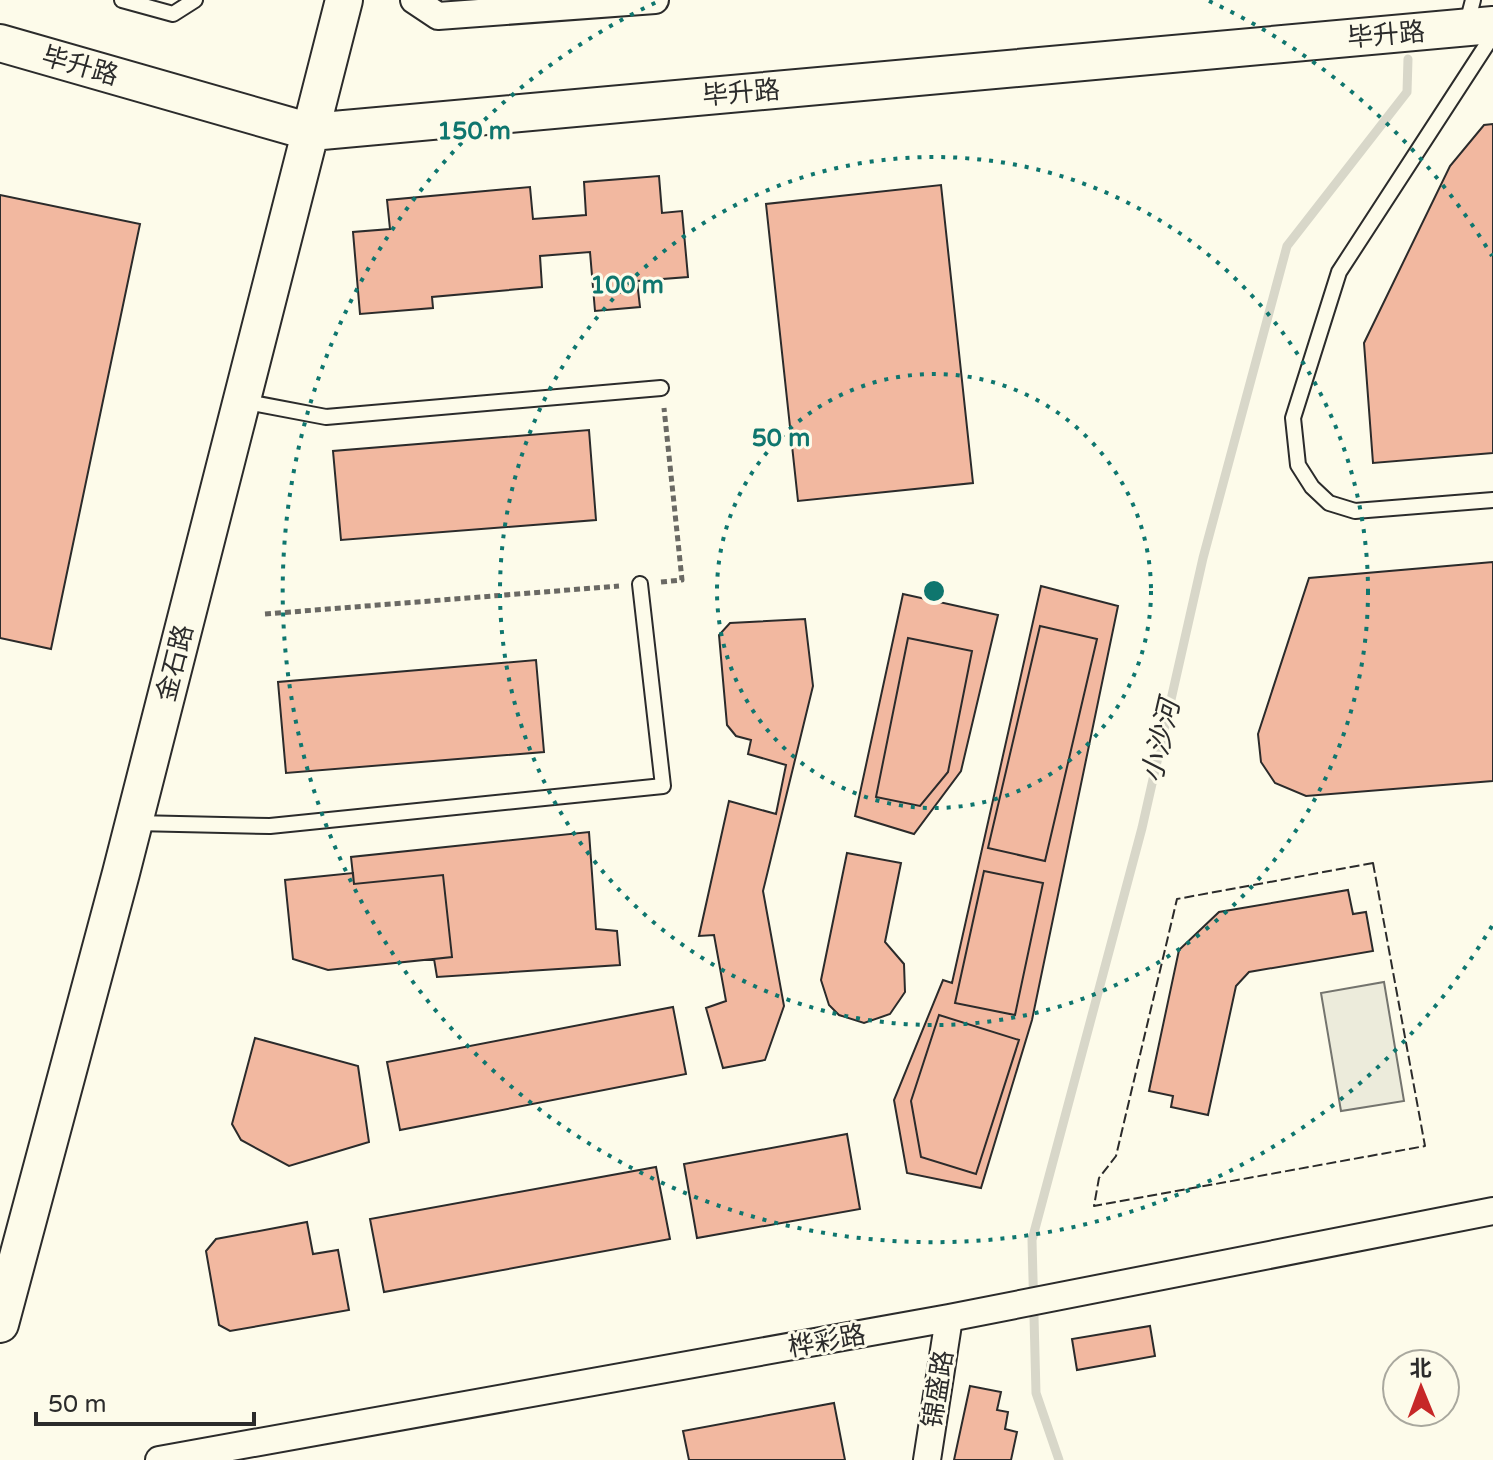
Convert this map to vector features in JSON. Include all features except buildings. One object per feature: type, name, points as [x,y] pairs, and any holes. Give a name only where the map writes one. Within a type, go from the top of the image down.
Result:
[{"type":"street","name":"金石路","points":[[0,1324],[134,823],[344,0]]},
{"type":"street","points":[[414,0],[438,16],[655,0]]},
{"type":"street","name":"毕升路","points":[[0,43],[311,132],[1481,22]]},
{"type":"street","name":"桦彩路","points":[[159,1460],[949,1318],[1493,1211]]},
{"type":"street","name":"锦盛路","points":[[927,1460],[949,1318]]},
{"type":"lane","points":[[122,0],[173,14],[195,0]]},
{"type":"lane","points":[[1481,22],[1339,272],[1293,418],[1298,465],[1312,487],[1329,503],[1355,511],[1493,500]]},
{"type":"lane","points":[[242,401],[326,417],[661,388]]},
{"type":"lane","points":[[134,823],[270,826],[663,786],[640,584]]},
{"type":"path","points":[[265,614],[682,580],[661,388]]},
{"type":"shaded area","points":[[1384,982],[1404,1101],[1341,1111],[1321,993]]},
{"type":"waterway","name":"小沙河","points":[[1059,1460],[1036,1393],[1032,1240],[1142,828],[1203,558],[1287,246],[1407,92],[1408,59]]},
{"type":"fence","points":[[1373,863],[1425,1146],[1094,1206],[1099,1178],[1116,1156],[1177,899],[1373,863]]}]
